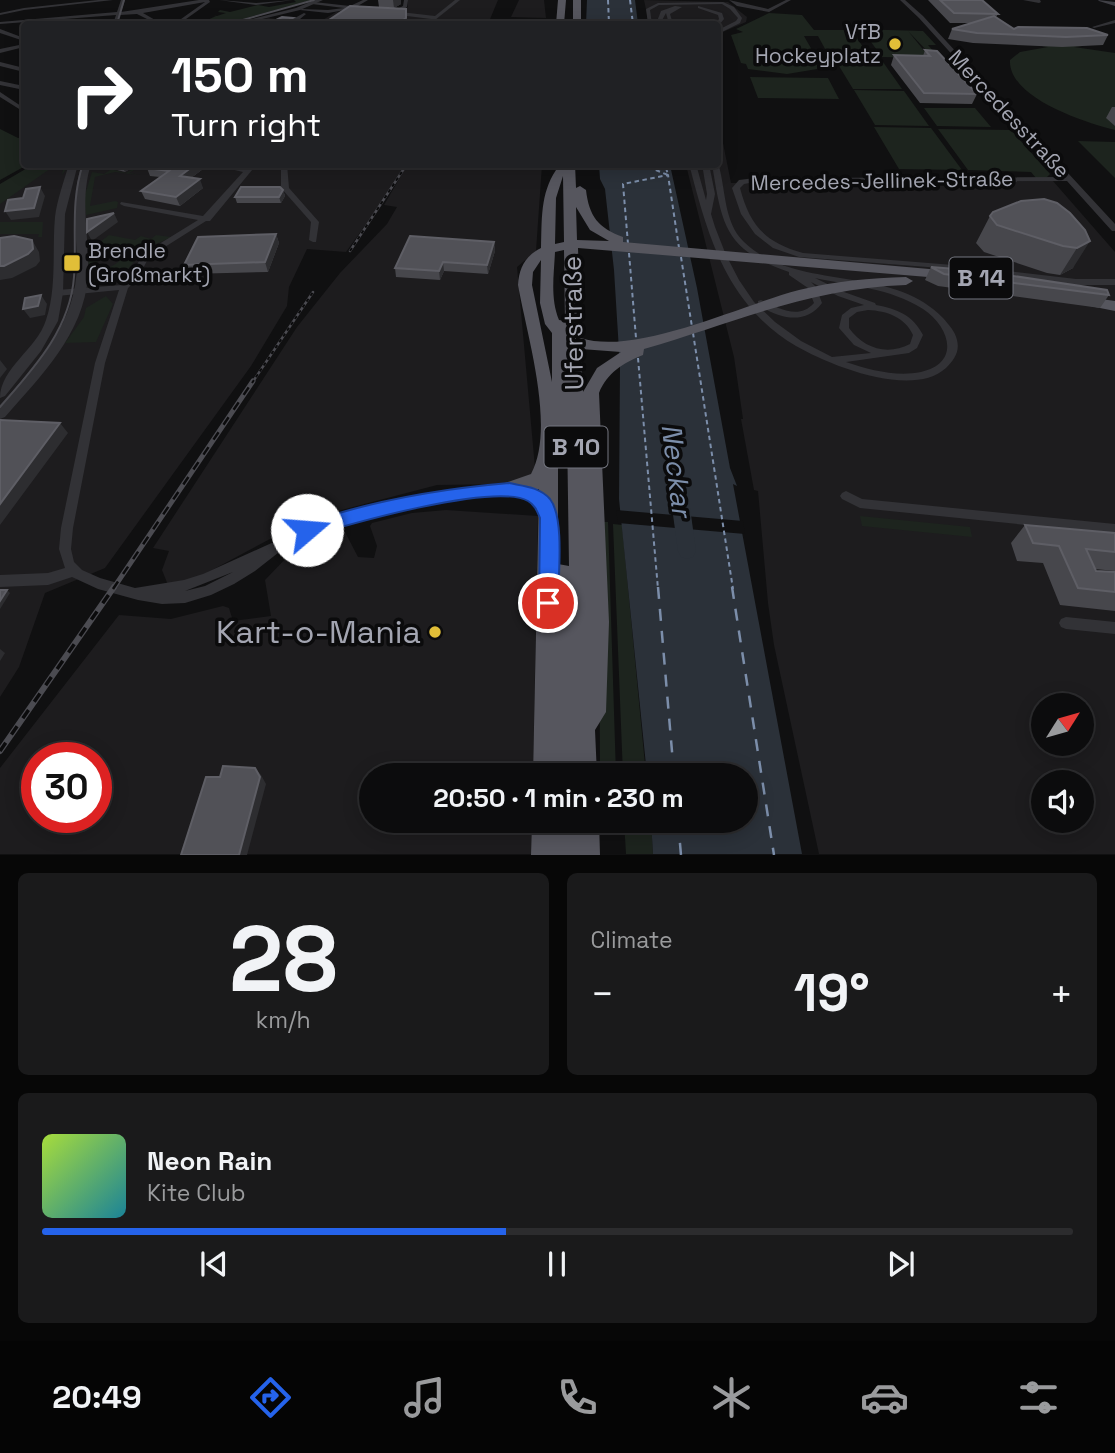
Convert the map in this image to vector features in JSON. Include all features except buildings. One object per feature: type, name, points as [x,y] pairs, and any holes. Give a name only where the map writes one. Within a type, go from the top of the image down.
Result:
[{"type":"highway","points":[[553,0],[553,21]]},
{"type":"highway","points":[[560,21],[562,0]]},
{"type":"highway","points":[[568,21],[569,0]]},
{"type":"highway","points":[[577,0],[577,21]]},
{"type":"highway","name":"B 14","points":[[562,168],[552,184],[549,209],[547,289],[551,321],[571,339],[591,346],[617,348],[666,338]]},
{"type":"highway","name":"Uferstraße","points":[[563,168],[584,763]]},
{"type":"highway","name":"Uferstraße","points":[[561,763],[563,168]]},
{"type":"highway","name":"B 14","points":[[579,168],[581,207],[590,225],[603,235],[655,247],[974,277],[1115,298]]},
{"type":"highway","points":[[546,763],[550,447],[546,380],[524,285],[525,272],[530,262],[544,252],[558,247],[585,244],[655,247]]},
{"type":"highway","name":"B 14","points":[[583,730],[594,712],[598,622],[590,419],[591,393],[600,374],[619,359],[666,338],[785,298],[834,285],[888,280],[966,285]]},
{"type":"highway","points":[[1064,298],[1115,306]]},
{"type":"highway","points":[[509,489],[527,486],[541,477],[550,447]]},
{"type":"highway","points":[[509,489],[539,499],[549,518]]},
{"type":"highway","points":[[545,833],[545,855]]},
{"type":"highway","points":[[561,833],[561,855]]},
{"type":"highway","points":[[586,833],[586,855]]},
{"type":"main road","points":[[1101,0],[1115,3]]},
{"type":"main road","points":[[1109,0],[1115,3]]},
{"type":"street","points":[[36,7],[39,0]]},
{"type":"street","points":[[0,14],[36,7],[111,0]]},
{"type":"street","points":[[117,21],[123,0]]},
{"type":"street","points":[[26,21],[138,12],[209,0]]},
{"type":"street","points":[[180,21],[209,0]]},
{"type":"street","points":[[223,0],[252,4],[291,0]]},
{"type":"street","points":[[252,4],[279,0]]},
{"type":"street","points":[[323,21],[334,14],[353,9],[366,0]]},
{"type":"street","points":[[396,13],[405,7],[406,0]]},
{"type":"street","points":[[436,21],[458,0]]},
{"type":"street","points":[[650,0],[654,21]]},
{"type":"street","points":[[730,0],[738,5],[769,11],[784,1]]},
{"type":"street","name":"Mercedesstraße","points":[[902,0],[1115,229]]},
{"type":"street","points":[[1025,0],[1035,3],[1039,0]]},
{"type":"street","points":[[248,21],[286,12],[315,1],[372,11]]},
{"type":"street","points":[[652,21],[649,8],[655,4],[722,3],[733,8],[739,21],[721,27]]},
{"type":"street","points":[[721,24],[726,20],[723,3]]},
{"type":"street","points":[[15,4],[19,10]]},
{"type":"street","points":[[656,21],[663,12],[676,7],[697,6],[714,10],[722,18],[720,21]]},
{"type":"street","points":[[670,21],[667,14],[676,7]]},
{"type":"street","points":[[138,12],[154,21]]},
{"type":"street","points":[[301,21],[295,20],[303,12],[334,14]]},
{"type":"street","points":[[385,12],[436,21],[449,16]]},
{"type":"street","points":[[0,23],[21,21]]},
{"type":"street","points":[[1094,27],[1115,21]]},
{"type":"street","points":[[0,31],[21,39]]},
{"type":"street","points":[[0,51],[21,47]]},
{"type":"street","points":[[0,64],[21,68]]},
{"type":"street","points":[[0,83],[21,87]]},
{"type":"street","points":[[0,94],[21,108]]},
{"type":"street","points":[[0,393],[46,334],[55,309],[60,214],[73,168]]},
{"type":"street","points":[[0,414],[64,336],[73,317],[80,291],[79,194],[87,168]]},
{"type":"street","points":[[232,168],[247,171]]},
{"type":"street","points":[[250,168],[207,219],[146,256],[135,276],[124,287],[100,363],[67,528],[64,545],[73,571],[93,582],[154,598],[174,599],[212,589],[251,569],[281,543],[330,522],[413,501],[509,489]]},
{"type":"street","points":[[284,168],[285,188],[315,222],[313,240]]},
{"type":"street","points":[[693,168],[723,261],[738,285],[769,323],[798,344],[832,360],[871,372],[906,376],[923,374],[945,364],[951,355],[954,342],[942,321],[912,300],[876,288],[782,266]]},
{"type":"street","points":[[706,168],[711,194],[707,217]]},
{"type":"street","points":[[716,168],[722,201],[733,233],[747,249],[812,287],[818,298],[816,307],[799,314],[779,313],[764,306],[738,285]]},
{"type":"street","name":"Mercedes-Jellinek-Straße","points":[[1070,180],[755,180],[742,182],[736,188],[743,214],[752,229],[770,242],[793,253],[813,257],[966,268],[1076,282],[1115,282]]},
{"type":"street","points":[[124,204],[207,219]]},
{"type":"street","points":[[771,262],[841,294],[905,318],[916,329],[918,341],[914,346],[900,352],[832,360]]},
{"type":"street","points":[[57,293],[124,287]]},
{"type":"street","points":[[887,310],[868,307],[854,310],[845,317],[844,328],[853,340],[870,349],[900,352]]},
{"type":"street","points":[[846,496],[860,503],[1115,529]]},
{"type":"street","points":[[0,581],[48,579],[73,571]]},
{"type":"street","points":[[1066,622],[1115,628]]},
{"type":"shaded area","points":[[294,0],[311,0],[235,21],[205,21],[216,16],[212,15],[226,13],[218,12],[220,10],[230,12],[258,5],[269,7],[296,2]]},
{"type":"shaded area","points":[[408,0],[498,0],[489,21],[321,21],[336,12],[349,10],[397,15],[408,7]]},
{"type":"shaded area","points":[[519,0],[544,0],[546,18],[511,17]]},
{"type":"shaded area","points":[[644,0],[728,2],[747,17],[746,22],[721,33],[721,21],[648,21]]},
{"type":"shaded area","points":[[769,13],[802,15],[814,30],[851,30],[871,58],[830,58],[818,36],[804,36],[820,64],[817,69],[787,74],[748,69],[746,64],[741,63],[731,35],[743,32],[736,29]]},
{"type":"shaded area","points":[[268,18],[292,21],[254,21]]},
{"type":"shaded area","name":"VfB Hockeyplatz","points":[[855,29],[923,31],[936,45],[928,45],[934,52],[928,52],[908,31],[930,58],[882,57],[863,31]]},
{"type":"shaded area","points":[[1072,41],[1082,46],[1074,47],[1115,53],[1115,130],[1051,107],[1021,86],[1013,74],[1010,60],[1020,52],[1048,47],[1035,45]]},
{"type":"shaded area","points":[[836,61],[883,62],[902,89],[853,89]]},
{"type":"shaded area","points":[[750,77],[828,78],[839,99],[758,98]]},
{"type":"shaded area","points":[[854,90],[904,91],[929,126],[875,125]]},
{"type":"shaded area","points":[[924,108],[975,108],[991,127],[937,126]]},
{"type":"shaded area","points":[[874,127],[931,128],[962,170],[899,169]]},
{"type":"shaded area","points":[[0,129],[21,138],[22,168],[0,180]]},
{"type":"shaded area","points":[[938,129],[1011,130],[1050,174],[1046,178],[1036,178],[1031,172],[968,170]]},
{"type":"shaded area","points":[[721,133],[731,183],[1053,181],[1115,252],[1115,854],[819,854],[774,645],[758,491],[754,490],[734,357],[687,168],[721,168]]},
{"type":"shaded area","points":[[1078,141],[1115,142],[1115,178]]},
{"type":"shaded area","points":[[27,168],[51,168],[0,204],[0,184]]},
{"type":"shaded area","points":[[47,168],[542,168],[536,251],[517,267],[535,468],[528,479],[508,484],[437,485],[330,513],[285,531],[199,577],[168,585],[162,570],[169,551],[153,548],[297,327],[340,273],[387,224],[397,207],[384,205],[402,174],[346,252],[307,249],[289,287],[287,306],[251,366],[105,568],[45,593],[19,667],[0,697],[0,199]]},
{"type":"shaded area","points":[[113,168],[126,173],[137,168],[129,173],[140,175],[115,172],[95,177],[90,206],[115,201],[118,202],[117,208],[86,215],[84,198],[92,172],[104,174]]},
{"type":"shaded area","points":[[0,222],[43,222],[42,237],[38,237],[39,234],[0,234]]},
{"type":"shaded area","points":[[109,235],[135,240],[141,236],[151,239],[156,235],[171,237],[138,248],[103,247],[92,257],[97,258],[98,270],[106,269],[129,255],[143,253],[119,278],[95,283],[89,277],[88,242],[100,242]]},
{"type":"shaded area","points":[[106,296],[113,304],[96,342],[65,343],[84,317],[86,308]]},
{"type":"shaded area","points":[[446,510],[538,516],[533,763],[359,763],[359,833],[532,833],[531,854],[0,854],[0,768],[119,615],[171,619],[223,606],[229,608],[233,621],[271,616],[265,580],[291,553],[340,531],[345,532],[358,557],[374,558],[377,546],[370,526],[372,523],[412,513]]},
{"type":"shaded area","points":[[860,516],[970,527],[972,537],[862,526]]},
{"type":"shaded area","points":[[599,522],[608,522],[616,763],[600,763]]},
{"type":"shaded area","points":[[613,524],[622,525],[645,763],[623,763]]},
{"type":"shaded area","points":[[625,833],[652,833],[653,854],[626,854]]},
{"type":"water","points":[[587,0],[635,0],[638,21],[586,21]]},
{"type":"water","points":[[599,168],[671,168],[697,288],[730,468],[737,486],[733,484],[802,854],[653,854],[652,833],[758,833],[758,763],[646,763],[619,499],[620,367],[614,270],[605,189],[600,179]]},
{"type":"pier","points":[[616,510],[743,521],[745,534],[618,523]]},
{"type":"waterway","name":"Neckar","points":[[679,493],[687,551]]},
{"type":"ferry route","points":[[608,0],[609,21]]},
{"type":"ferry route","points":[[630,0],[633,21]]},
{"type":"ferry route","points":[[651,168],[668,175]]},
{"type":"ferry route","points":[[666,168],[668,175]]},
{"type":"ferry route","points":[[628,244],[623,184],[668,175]]},
{"type":"ferry route","points":[[668,175],[679,248]]},
{"type":"ferry route","points":[[629,253],[636,338]]},
{"type":"ferry route","points":[[681,257],[692,327]]},
{"type":"ferry route","points":[[693,333],[733,589]]},
{"type":"ferry route","points":[[638,358],[658,589]]},
{"type":"ferry route","points":[[658,587],[673,763]]},
{"type":"ferry route","points":[[732,587],[774,855]]},
{"type":"ferry route","points":[[679,833],[681,855]]},
{"type":"tram line","points":[[118,21],[124,0]]},
{"type":"tram line","points":[[239,21],[314,0]]},
{"type":"tram line","points":[[0,407],[48,348],[65,314],[74,277],[75,206],[82,168]]},
{"type":"railway","points":[[350,251],[404,168]]},
{"type":"railway","points":[[252,383],[313,292]]},
{"type":"railway","points":[[113,589],[253,381]]},
{"type":"railway","points":[[0,751],[114,587]]},
{"type":"place","name":"VfB Hockeyplatz","points":[[895,44]]},
{"type":"place","name":"Brendle (Großmarkt)","points":[[72,263]]},
{"type":"place","name":"Kart-o-Mania","points":[[435,632]]},
{"type":"route","points":[[307,530],[355,515],[447,495],[509,489],[533,495],[544,504],[549,518],[548,603]]}]
